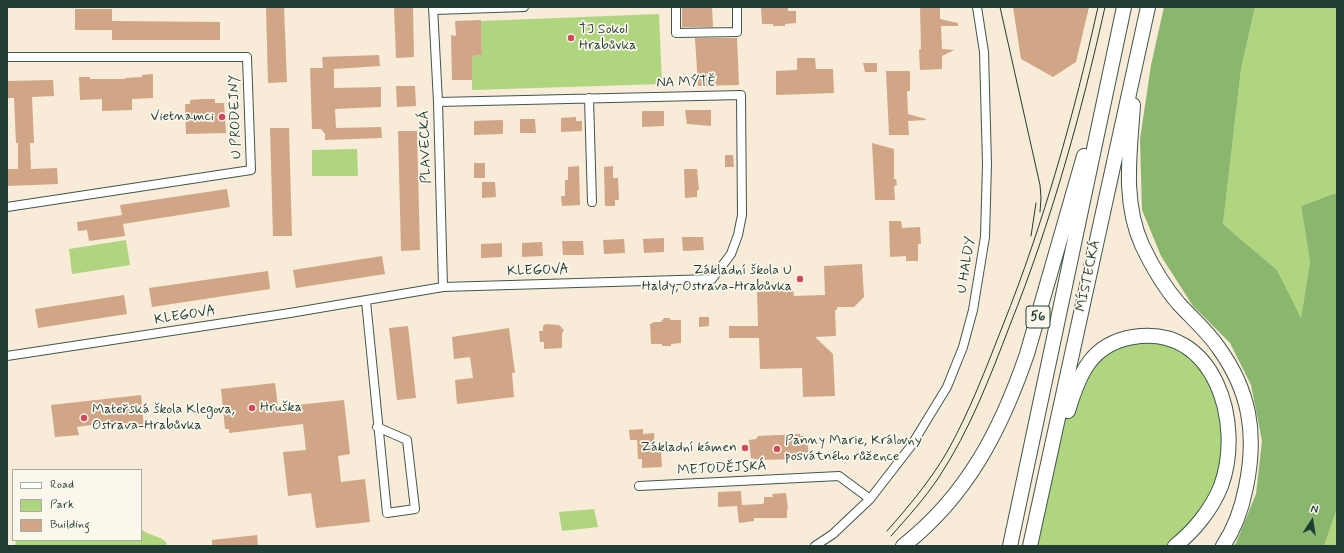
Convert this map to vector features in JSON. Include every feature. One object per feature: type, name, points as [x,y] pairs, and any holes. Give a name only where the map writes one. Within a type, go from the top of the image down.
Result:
[{"type":"highway","name":"MÍSTECKÁ","points":[[1010,546],[1124,7]]},
{"type":"highway","name":"MÍSTECKÁ","points":[[1031,542],[1148,7]]},
{"type":"highway","name":"56","points":[[903,546],[932,521],[948,504],[966,480],[996,430],[1008,405],[1027,354],[1113,56]]},
{"type":"highway","points":[[1137,56],[1129,171],[1130,197],[1135,225],[1145,250],[1165,285],[1179,304],[1217,346],[1232,370],[1245,401],[1250,423],[1252,449],[1245,495],[1234,528],[1223,546]]},
{"type":"highway","points":[[1031,542],[1073,395],[1080,377],[1090,360],[1106,345],[1131,337],[1152,335],[1163,336],[1180,342],[1195,353],[1211,372],[1216,382],[1223,399],[1227,419],[1228,442],[1226,464],[1221,486],[1203,517],[1188,535],[1175,546]]},
{"type":"street","points":[[434,9],[524,7]]},
{"type":"street","points":[[676,7],[676,33],[738,32],[737,7]]},
{"type":"street","name":"U HALDY","points":[[815,546],[833,534],[870,499],[911,446],[947,387],[963,347],[973,310],[985,237],[987,164],[984,52],[977,7]]},
{"type":"street","name":"PLAVECKÁ","points":[[434,9],[443,287]]},
{"type":"street","name":"U PRODEJNY","points":[[7,57],[247,57],[251,170],[7,207]]},
{"type":"street","name":"NA MÝTĚ","points":[[438,102],[741,95],[742,215],[738,235],[731,254],[712,280]]},
{"type":"street","points":[[589,98],[592,202]]},
{"type":"street","name":"KLEGOVA","points":[[7,356],[290,314],[443,287],[712,280]]},
{"type":"street","points":[[366,301],[377,427],[386,513],[415,509],[407,440],[377,427]]},
{"type":"street","name":"METODĚJSKÁ","points":[[639,486],[839,476],[870,499]]},
{"type":"green space","points":[[1164,7],[1255,7],[1241,69],[1223,224],[1277,270],[1301,318],[1310,262],[1301,206],[1335,193],[1337,199],[1337,509],[1324,546],[1233,546],[1236,543],[1256,494],[1262,441],[1251,385],[1230,343],[1193,306],[1161,256],[1142,210],[1140,139],[1151,65]]},
{"type":"green space","points":[[1255,7],[1337,7],[1337,199],[1334,193],[1301,206],[1310,262],[1301,319],[1277,270],[1223,224],[1241,69]]},
{"type":"green space","name":"TJ Sokol Hrabůvka","points":[[659,14],[662,84],[472,90],[472,56],[482,55],[481,21]]},
{"type":"green space","points":[[357,149],[358,176],[312,176],[312,150]]},
{"type":"green space","points":[[126,240],[130,265],[72,274],[69,249]]},
{"type":"green space","points":[[1114,342],[1180,342],[1220,390],[1224,476],[1175,546],[1030,546],[1075,388]]},
{"type":"green space","points":[[594,509],[598,527],[562,531],[559,512]]},
{"type":"green space","points":[[1337,509],[1337,546],[1324,546]]},
{"type":"green space","points":[[142,530],[160,538],[166,542],[167,546],[15,546],[16,541],[142,541]]},
{"type":"building","points":[[266,7],[284,7],[287,82],[268,83]]},
{"type":"building","points":[[394,7],[413,7],[414,57],[396,58]]},
{"type":"building","points":[[682,7],[712,7],[713,27],[682,27]]},
{"type":"building","points":[[761,7],[788,7],[788,11],[796,11],[796,23],[785,24],[785,26],[762,24]]},
{"type":"building","points":[[920,7],[940,7],[940,19],[958,23],[958,26],[941,26],[942,49],[954,50],[942,56],[942,69],[920,70]]},
{"type":"building","points":[[1013,7],[1089,7],[1076,62],[1053,77],[1021,59]]},
{"type":"building","points":[[75,9],[112,9],[112,21],[220,22],[220,40],[112,40],[112,30],[75,30]]},
{"type":"building","points":[[481,20],[482,55],[472,56],[472,80],[452,80],[451,35],[456,36],[455,21]]},
{"type":"building","points":[[695,38],[737,38],[739,85],[698,86]]},
{"type":"building","points":[[379,55],[380,66],[334,69],[334,88],[381,87],[381,107],[335,109],[336,128],[381,127],[382,138],[325,140],[325,134],[321,129],[312,129],[310,68],[323,68],[322,57]]},
{"type":"building","points":[[797,58],[815,58],[816,69],[833,69],[834,93],[776,95],[776,71],[797,70]]},
{"type":"building","points":[[863,63],[877,63],[877,72],[865,72]]},
{"type":"building","points":[[886,71],[910,71],[910,91],[907,91],[908,114],[926,120],[908,121],[909,135],[889,135]]},
{"type":"building","points":[[153,74],[153,98],[132,99],[132,110],[102,111],[102,99],[80,100],[79,77],[90,77],[90,79],[125,79]]},
{"type":"building","points":[[53,80],[54,96],[32,97],[34,143],[30,143],[31,169],[57,168],[58,184],[7,186],[7,169],[18,169],[18,143],[16,143],[14,98],[7,98],[7,81]]},
{"type":"building","points":[[396,86],[415,86],[416,106],[397,107]]},
{"type":"building","points":[[215,99],[215,103],[224,103],[226,133],[186,134],[185,104],[190,104],[190,100]]},
{"type":"building","points":[[685,110],[711,110],[711,126],[687,124]]},
{"type":"building","points":[[642,111],[664,111],[664,126],[642,127]]},
{"type":"building","points":[[576,117],[576,121],[582,121],[582,131],[561,132],[561,118]]},
{"type":"building","points":[[520,119],[535,119],[536,133],[520,133]]},
{"type":"building","points":[[503,120],[503,134],[474,135],[474,121]]},
{"type":"building","points":[[270,128],[289,128],[292,236],[273,236]]},
{"type":"building","points":[[398,131],[417,131],[420,250],[401,251]]},
{"type":"building","points":[[872,143],[894,149],[894,179],[896,179],[897,185],[894,186],[895,200],[875,200]]},
{"type":"building","points":[[725,155],[733,155],[734,167],[725,167]]},
{"type":"building","points":[[474,163],[485,163],[485,178],[474,178]]},
{"type":"building","points":[[579,166],[580,205],[562,206],[561,196],[565,196],[565,180],[568,180],[568,167]]},
{"type":"building","points":[[613,166],[613,178],[618,178],[619,200],[615,200],[615,206],[605,206],[604,167]]},
{"type":"building","points":[[684,169],[697,169],[699,190],[697,190],[697,197],[685,198]]},
{"type":"building","points":[[482,182],[495,182],[496,197],[482,198]]},
{"type":"building","points":[[227,189],[230,207],[123,224],[125,236],[89,241],[87,230],[78,231],[77,222],[122,215],[120,205]]},
{"type":"building","points":[[889,221],[901,221],[902,228],[920,227],[921,244],[918,244],[918,261],[906,261],[906,256],[890,257]]},
{"type":"building","points":[[682,237],[703,237],[704,250],[683,251]]},
{"type":"building","points":[[664,238],[664,252],[644,253],[643,239]]},
{"type":"building","points":[[624,239],[625,253],[604,254],[603,240]]},
{"type":"building","points":[[562,241],[583,241],[584,255],[563,255]]},
{"type":"building","points":[[542,242],[543,256],[522,257],[522,243]]},
{"type":"building","points":[[502,243],[502,257],[481,258],[481,244]]},
{"type":"building","points":[[382,256],[385,274],[296,288],[293,270]]},
{"type":"building","points":[[862,264],[864,297],[854,307],[837,307],[837,310],[835,310],[836,336],[815,337],[833,354],[835,396],[803,397],[802,368],[760,369],[759,338],[729,338],[729,326],[758,326],[757,292],[793,290],[794,296],[825,295],[824,266]]},
{"type":"building","points":[[268,271],[270,289],[152,307],[149,288]]},
{"type":"building","points":[[124,295],[127,314],[38,328],[35,309]]},
{"type":"building","points":[[699,317],[709,317],[709,326],[699,327]]},
{"type":"building","points":[[664,318],[681,320],[681,343],[671,344],[671,346],[651,344],[650,324],[653,322],[661,322]]},
{"type":"building","points":[[546,324],[559,325],[564,330],[562,333],[562,348],[544,349],[544,342],[540,342],[539,331],[543,331],[543,326]]},
{"type":"building","points":[[408,326],[416,398],[397,400],[389,328]]},
{"type":"building","points":[[509,328],[515,373],[512,373],[514,397],[457,404],[455,380],[473,378],[470,357],[454,359],[452,337]]},
{"type":"building","points":[[275,383],[278,407],[344,400],[350,454],[338,456],[341,482],[365,479],[370,522],[316,528],[311,493],[288,496],[283,452],[306,450],[303,424],[229,433],[229,429],[225,429],[221,389]]},
{"type":"building","points":[[141,395],[144,427],[121,430],[121,421],[77,427],[79,435],[55,437],[51,405]]},
{"type":"building","points":[[643,429],[643,434],[654,433],[655,449],[661,449],[662,467],[642,468],[642,459],[638,459],[637,440],[630,440],[629,430]]},
{"type":"building","name":"Panny Marie, Královny posvátného růžence","points":[[800,434],[800,436],[804,436],[808,440],[808,453],[804,457],[801,457],[801,459],[759,460],[751,458],[749,440],[756,439],[758,436]]},
{"type":"building","points":[[741,491],[742,505],[762,504],[764,503],[764,497],[773,497],[772,494],[786,493],[788,509],[787,518],[754,518],[754,521],[739,523],[737,506],[718,507],[718,492]]},
{"type":"building","points":[[257,535],[258,546],[212,546],[212,540]]},
{"type":"tram line","points":[[1000,7],[1040,185],[1040,212]]},
{"type":"tram line","points":[[887,531],[919,493],[947,452],[963,421],[984,373],[1018,286],[1045,208],[1079,88],[1098,7]]},
{"type":"tram line","points":[[891,536],[928,492],[950,459],[970,422],[995,364],[1025,286],[1052,208],[1086,88],[1105,7]]},
{"type":"tram line","points":[[1031,236],[1036,203]]},
{"type":"place","name":"TJ Sokol Hrabůvka","points":[[571,38]]},
{"type":"place","name":"Vietnamci","points":[[222,117]]},
{"type":"place","name":"Základní škola U Haldy, Ostrava-Hrabůvka","points":[[800,279]]},
{"type":"place","name":"Hruška","points":[[252,408]]},
{"type":"place","name":"Mateřská škola Klegova, Ostrava-Hrabůvka","points":[[84,418]]},
{"type":"place","name":"Základní kámen","points":[[745,448]]},
{"type":"place","name":"Panny Marie, Královny posvátného růžence","points":[[777,449]]}]
